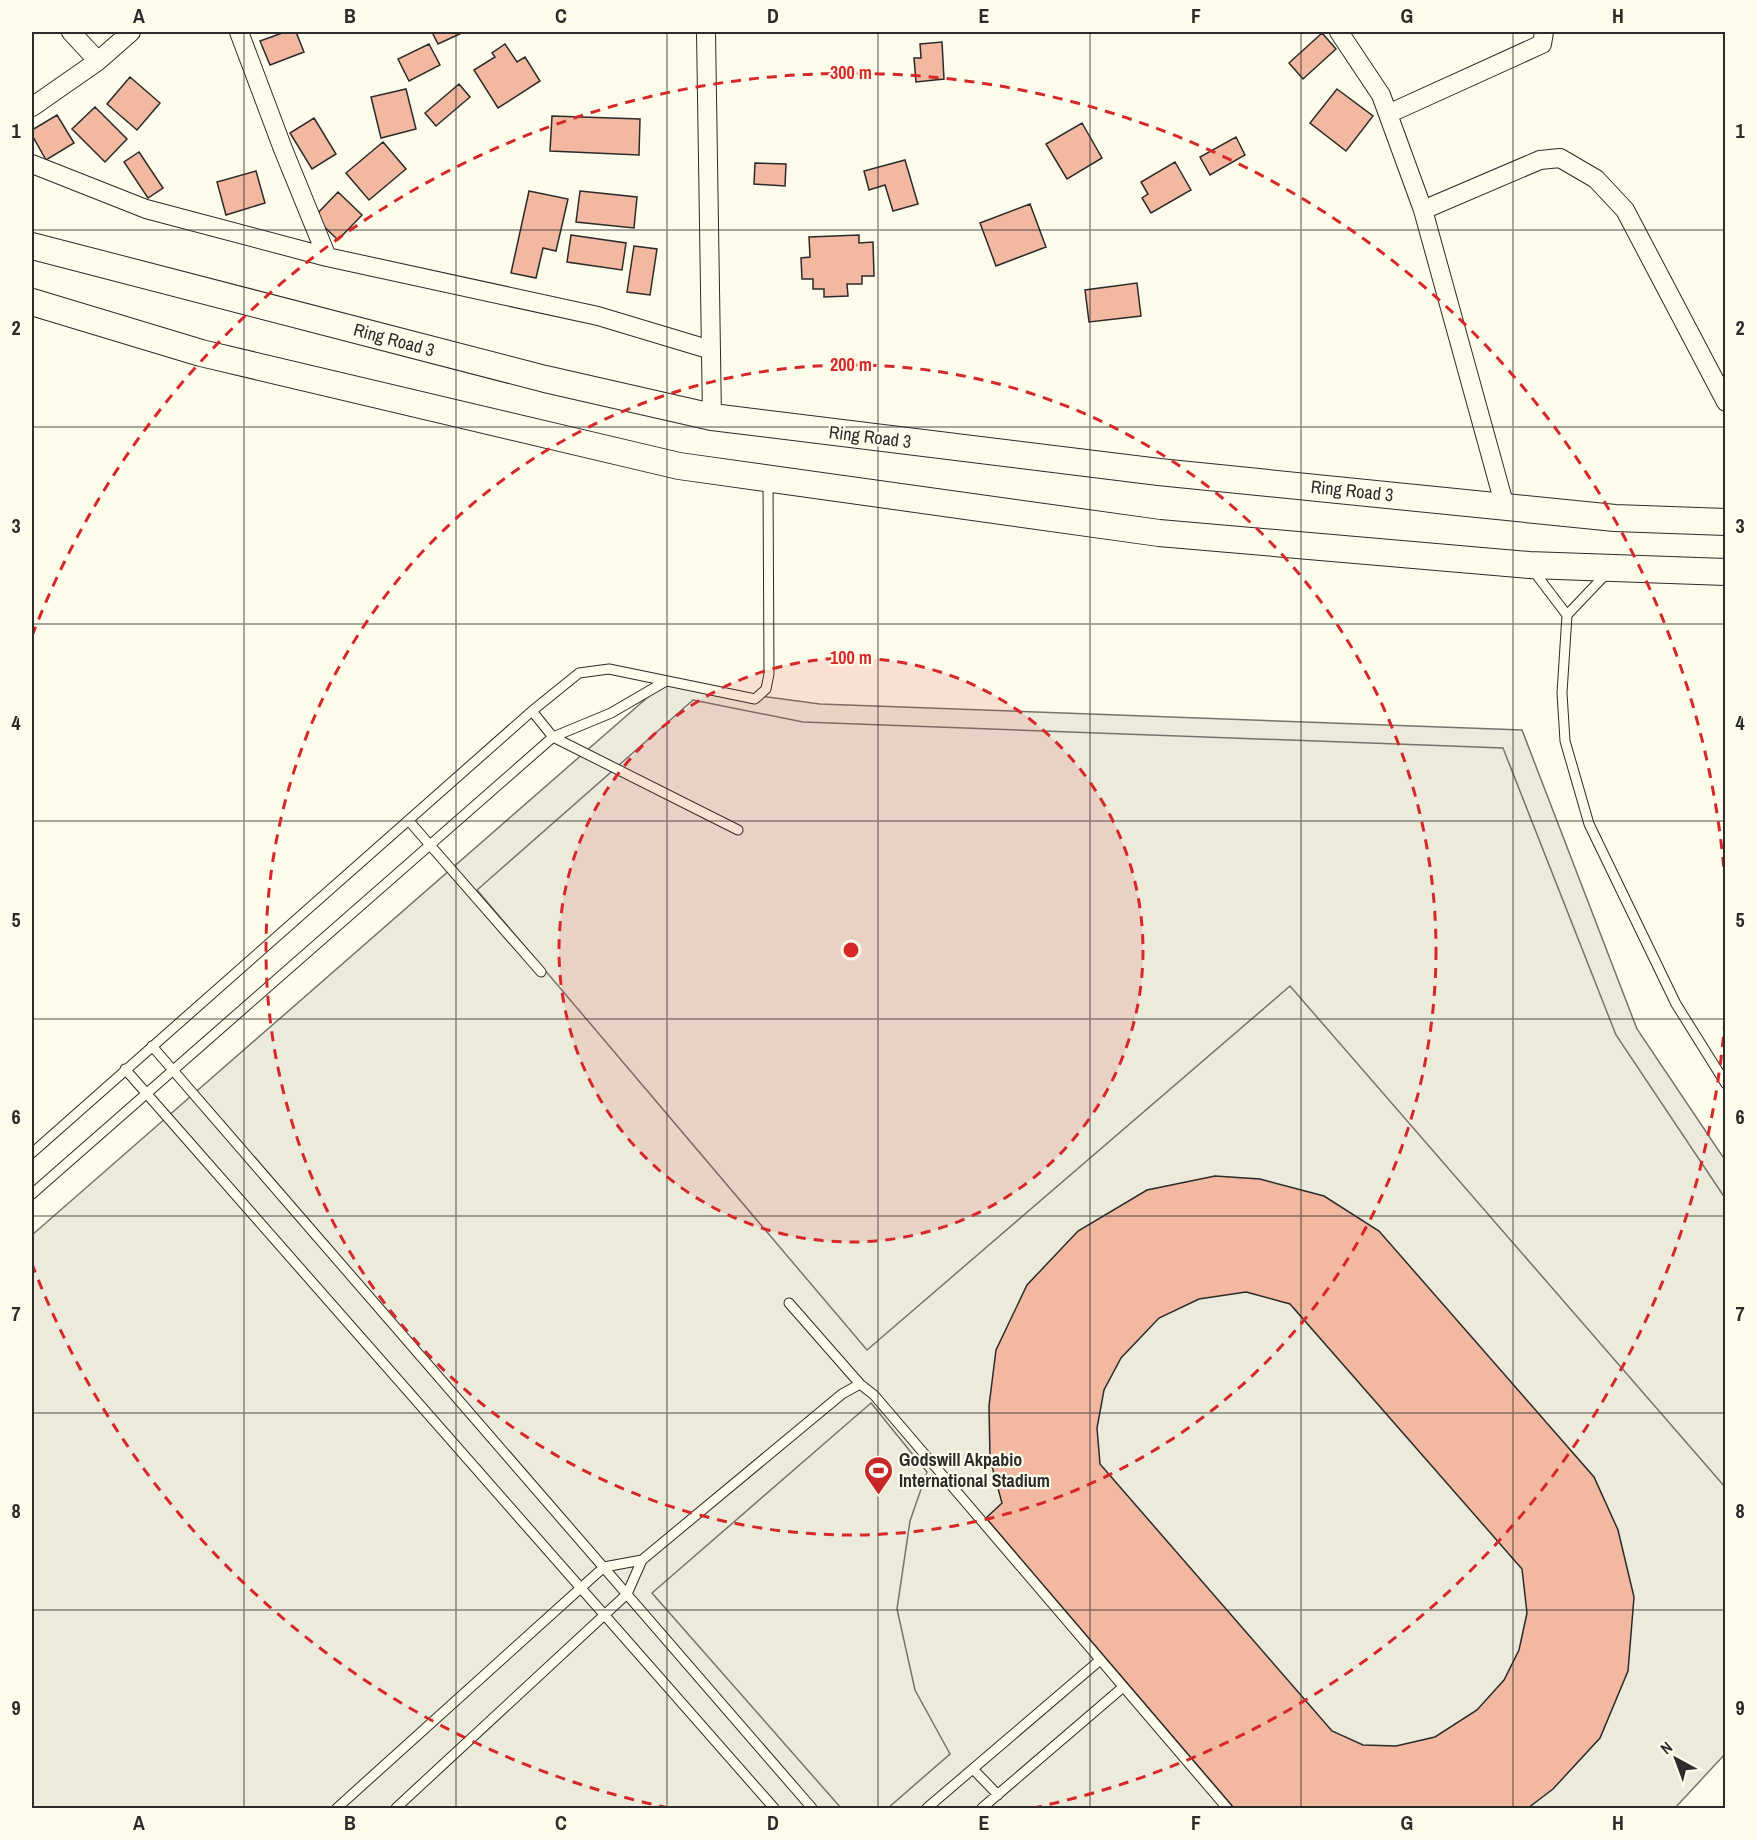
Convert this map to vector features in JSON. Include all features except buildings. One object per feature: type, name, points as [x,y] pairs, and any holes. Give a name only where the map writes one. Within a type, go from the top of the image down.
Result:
[{"type":"main road","name":"Ring Road 3","points":[[32,246],[534,376],[712,417],[1159,472],[1615,518],[1725,522]]},
{"type":"main road","points":[[32,302],[201,353],[679,466],[1159,533],[1529,566],[1725,572]]},
{"type":"street","points":[[71,32],[98,61]]},
{"type":"street","points":[[32,107],[98,61],[131,32]]},
{"type":"street","points":[[239,32],[327,257]]},
{"type":"street","points":[[706,32],[712,417]]},
{"type":"street","points":[[1339,32],[1381,95],[1423,210],[1505,507]]},
{"type":"street","points":[[1388,114],[1542,44],[1544,32]]},
{"type":"street","points":[[1423,210],[1540,160],[1560,159],[1596,179],[1625,210],[1725,402]]},
{"type":"street","points":[[32,164],[146,209],[327,257],[598,316],[711,350]]},
{"type":"lane","points":[[32,1153],[532,711],[579,673],[609,669],[755,699],[765,689],[769,674],[768,478]]},
{"type":"lane","points":[[1529,566],[1567,615]]},
{"type":"lane","points":[[1610,569],[1567,615],[1562,693],[1565,741],[1589,824],[1676,1004],[1725,1084]]},
{"type":"lane","points":[[32,1194],[553,737],[611,713],[666,681]]},
{"type":"lane","points":[[532,711],[553,737],[738,830]]},
{"type":"lane","points":[[409,821],[541,972]]},
{"type":"lane","points":[[152,1046],[812,1809]]},
{"type":"lane","points":[[125,1069],[774,1809]]},
{"type":"lane","points":[[789,1303],[860,1384],[874,1395],[1227,1809]]},
{"type":"lane","points":[[396,1809],[627,1594],[642,1560],[842,1394],[860,1384]]},
{"type":"lane","points":[[337,1809],[604,1567],[642,1560]]},
{"type":"lane","points":[[927,1809],[1099,1661]]},
{"type":"lane","points":[[981,1809],[1122,1688]]},
{"type":"lane","points":[[973,1769],[998,1795]]},
{"type":"shaded area","name":"Godswill Akpabio International Stadium","points":[[664,683],[820,704],[1522,730],[1637,1029],[1725,1160],[1725,1754],[1675,1808],[32,1808],[32,1235]]},
{"type":"shaded area","points":[[693,700],[803,722],[1503,748],[1616,1035],[1725,1198],[1725,1487],[1290,986],[867,1350],[477,890]]},
{"type":"shaded area","points":[[871,1403],[927,1472],[910,1521],[897,1609],[915,1690],[950,1754],[888,1808],[841,1808],[652,1593]]},
{"type":"place","name":"Godswill Akpabio International Stadium","points":[[878,1496]]}]
